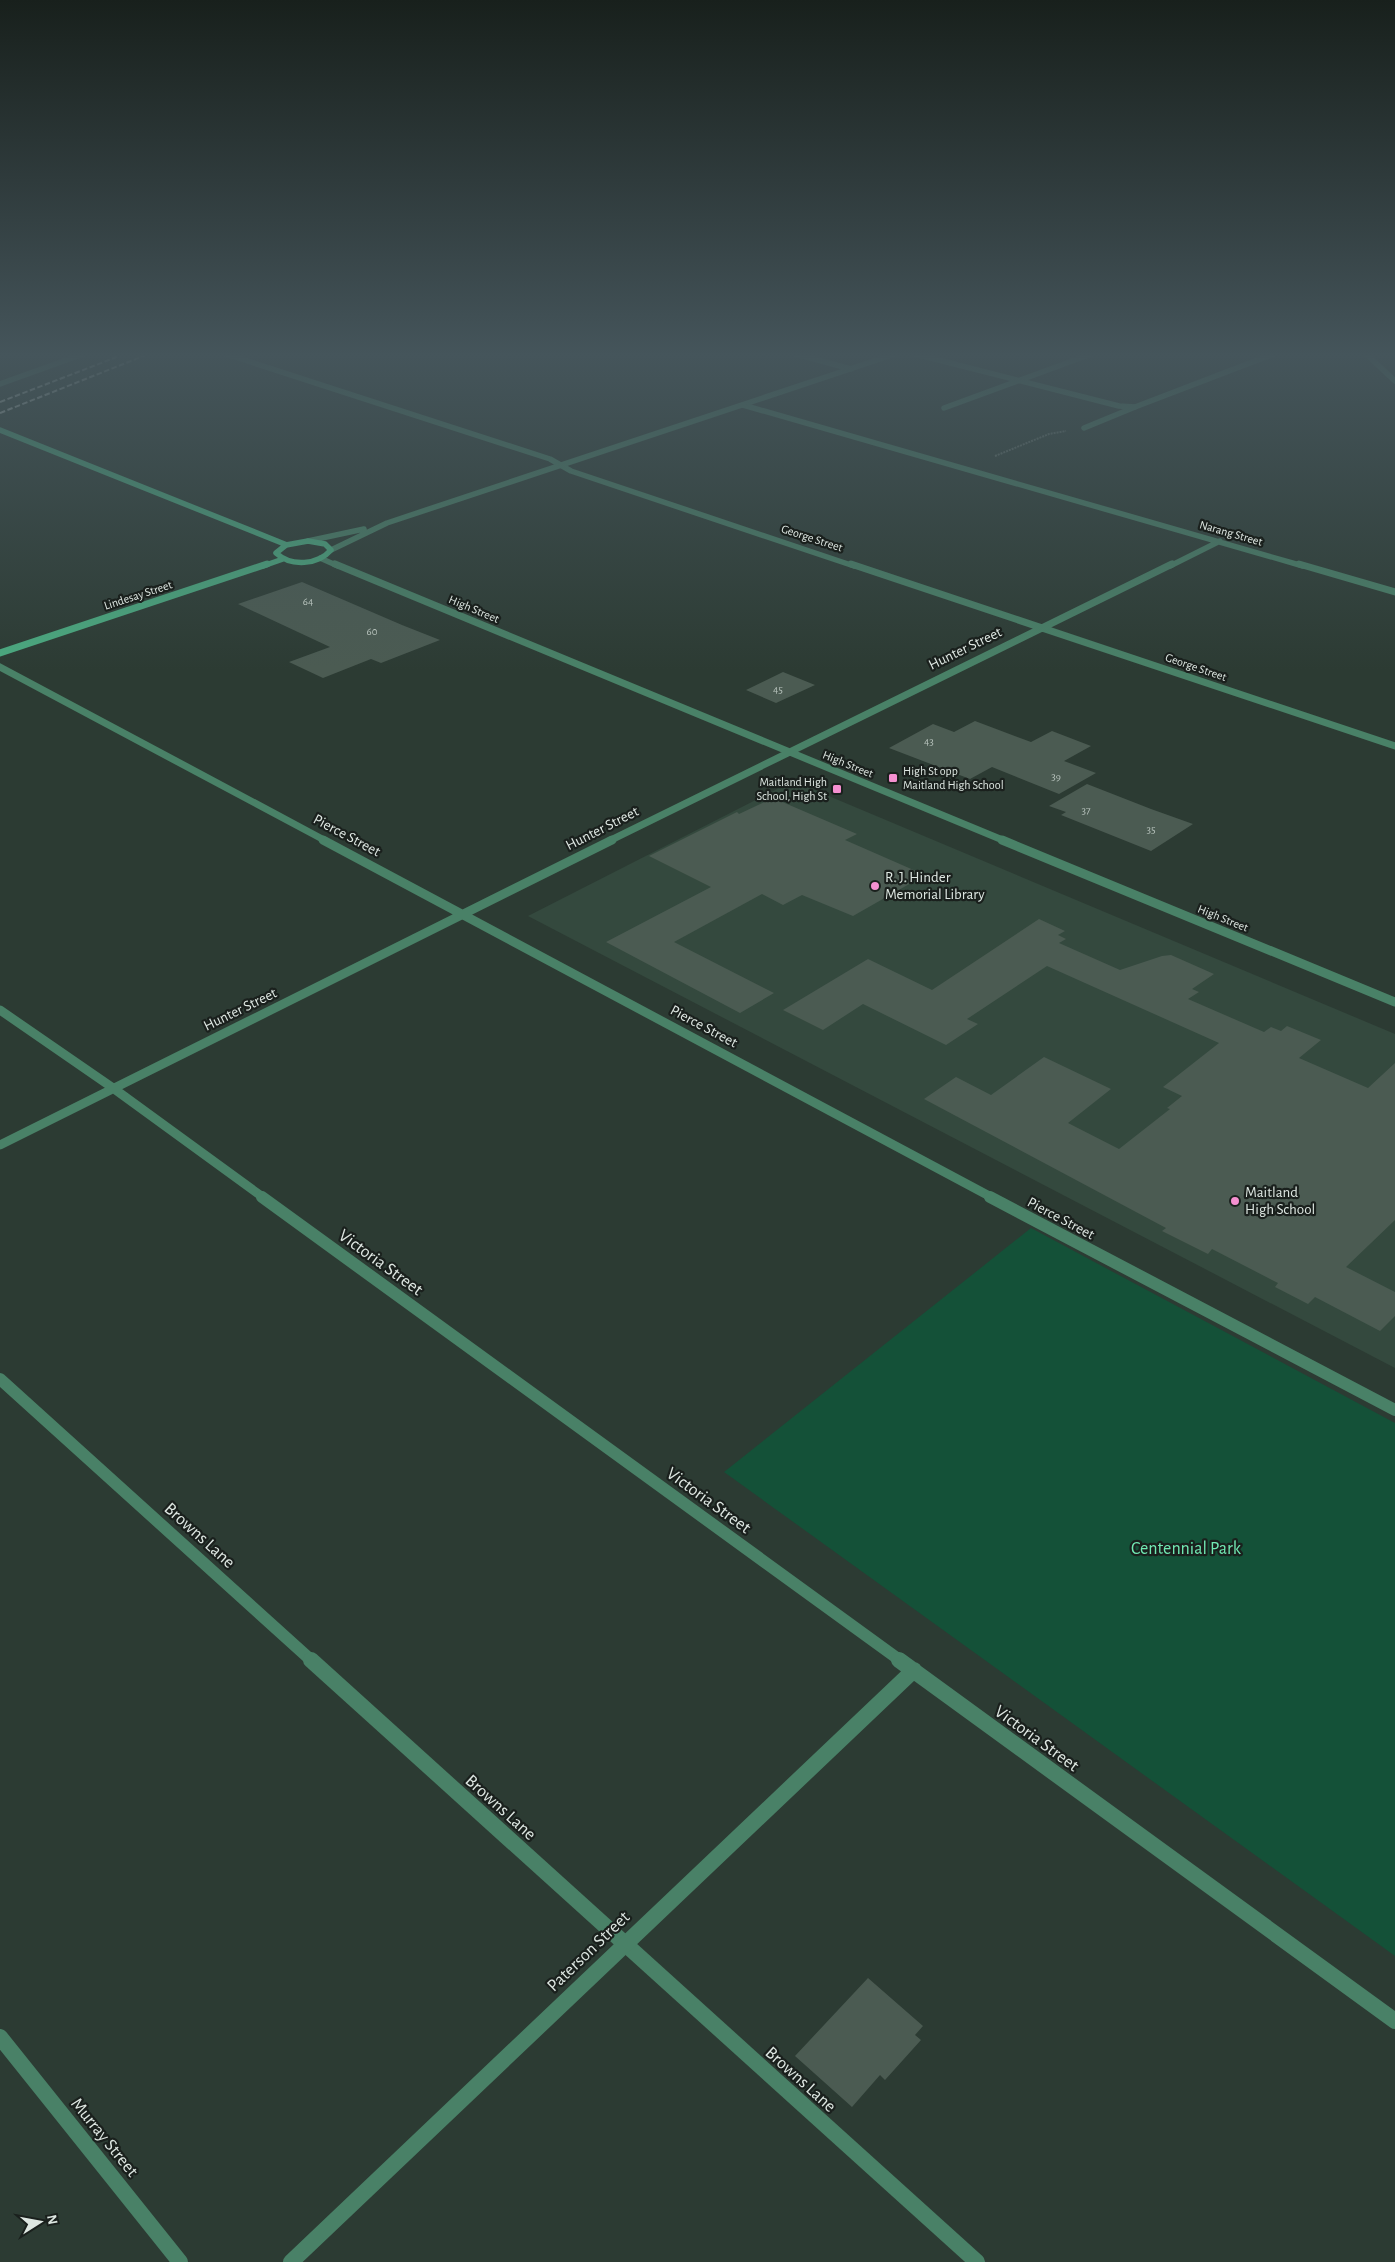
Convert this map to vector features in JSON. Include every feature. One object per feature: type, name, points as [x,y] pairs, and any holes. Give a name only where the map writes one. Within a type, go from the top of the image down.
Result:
[{"type":"main road","points":[[72,459],[287,544]]},
{"type":"main road","points":[[308,541],[325,544],[331,550],[320,558],[301,561],[283,559],[276,553],[279,548],[287,544],[308,541]]},
{"type":"main road","name":"Lindesay Street","points":[[0,653],[283,559]]},
{"type":"street","name":"George Street","points":[[549,459],[571,470],[1395,746]]},
{"type":"street","points":[[308,541],[386,523],[581,459]]},
{"type":"street","name":"Narang Street","points":[[932,459],[1395,592]]},
{"type":"street","points":[[331,550],[386,523]]},
{"type":"street","name":"Hunter Street","points":[[0,1145],[786,752],[1220,541]]},
{"type":"street","name":"High Street","points":[[320,558],[1395,1002]]},
{"type":"street","name":"Pierce Street","points":[[0,667],[465,914],[1147,1281],[1395,1410]]},
{"type":"street","name":"Victoria Street","points":[[0,1010],[113,1088],[1395,2021]]},
{"type":"street","name":"Browns Lane","points":[[0,1379],[977,2262]]},
{"type":"street","name":"Paterson Street","points":[[291,2262],[914,1670]]},
{"type":"street","name":"Murray Street","points":[[0,2037],[180,2262]]},
{"type":"path","points":[[965,468],[988,459]]},
{"type":"shaded area","name":"Maitland High School","points":[[793,781],[1395,1034],[1395,1368],[528,916]]},
{"type":"green space","name":"Centennial Park","points":[[1031,1228],[1395,1423],[1395,1956],[724,1472]]},
{"type":"building","points":[[302,582],[440,640],[381,663],[371,659],[323,678],[289,662],[330,647],[238,604]]},
{"type":"building","points":[[783,672],[815,685],[776,703],[746,690]]},
{"type":"building","points":[[975,721],[1031,742],[1052,731],[1091,746],[1064,761],[1096,773],[1059,794],[992,767],[970,779],[889,748],[933,724],[954,732]]},
{"type":"building","points":[[1087,784],[1193,824],[1151,851],[1061,815],[1066,812],[1049,806]]},
{"type":"building","points":[[773,798],[857,834],[845,840],[925,875],[853,916],[802,895],[783,905],[762,894],[674,942],[774,993],[740,1013],[606,942],[711,887],[649,856],[737,812],[739,814]]},
{"type":"building","points":[[1039,919],[1065,931],[1058,935],[1066,939],[1059,943],[1120,970],[1162,956],[1171,955],[1214,974],[1192,989],[1199,992],[1188,999],[1264,1032],[1271,1027],[1281,1031],[1287,1026],[1321,1040],[1299,1058],[1368,1088],[1395,1063],[1395,1220],[1346,1267],[1395,1292],[1395,1316],[1380,1331],[1315,1297],[1308,1304],[1275,1287],[1278,1283],[1212,1249],[1208,1254],[1162,1231],[1166,1228],[924,1099],[956,1077],[991,1095],[1044,1057],[1111,1089],[1068,1123],[1119,1149],[1170,1109],[1167,1108],[1182,1096],[1163,1087],[1219,1043],[1047,966],[967,1019],[978,1024],[946,1045],[863,1004],[823,1030],[783,1010],[868,959],[932,990]]},
{"type":"building","points":[[868,1978],[923,2026],[915,2035],[921,2040],[885,2080],[880,2075],[852,2107],[795,2056]]},
{"type":"place","name":"High St opp Maitland High School","points":[[893,778]]},
{"type":"place","name":"Maitland High School, High St","points":[[837,789]]},
{"type":"place","name":"R. J. Hinder Memorial Library","points":[[875,886]]},
{"type":"place","name":"Maitland High School","points":[[1235,1201]]}]
